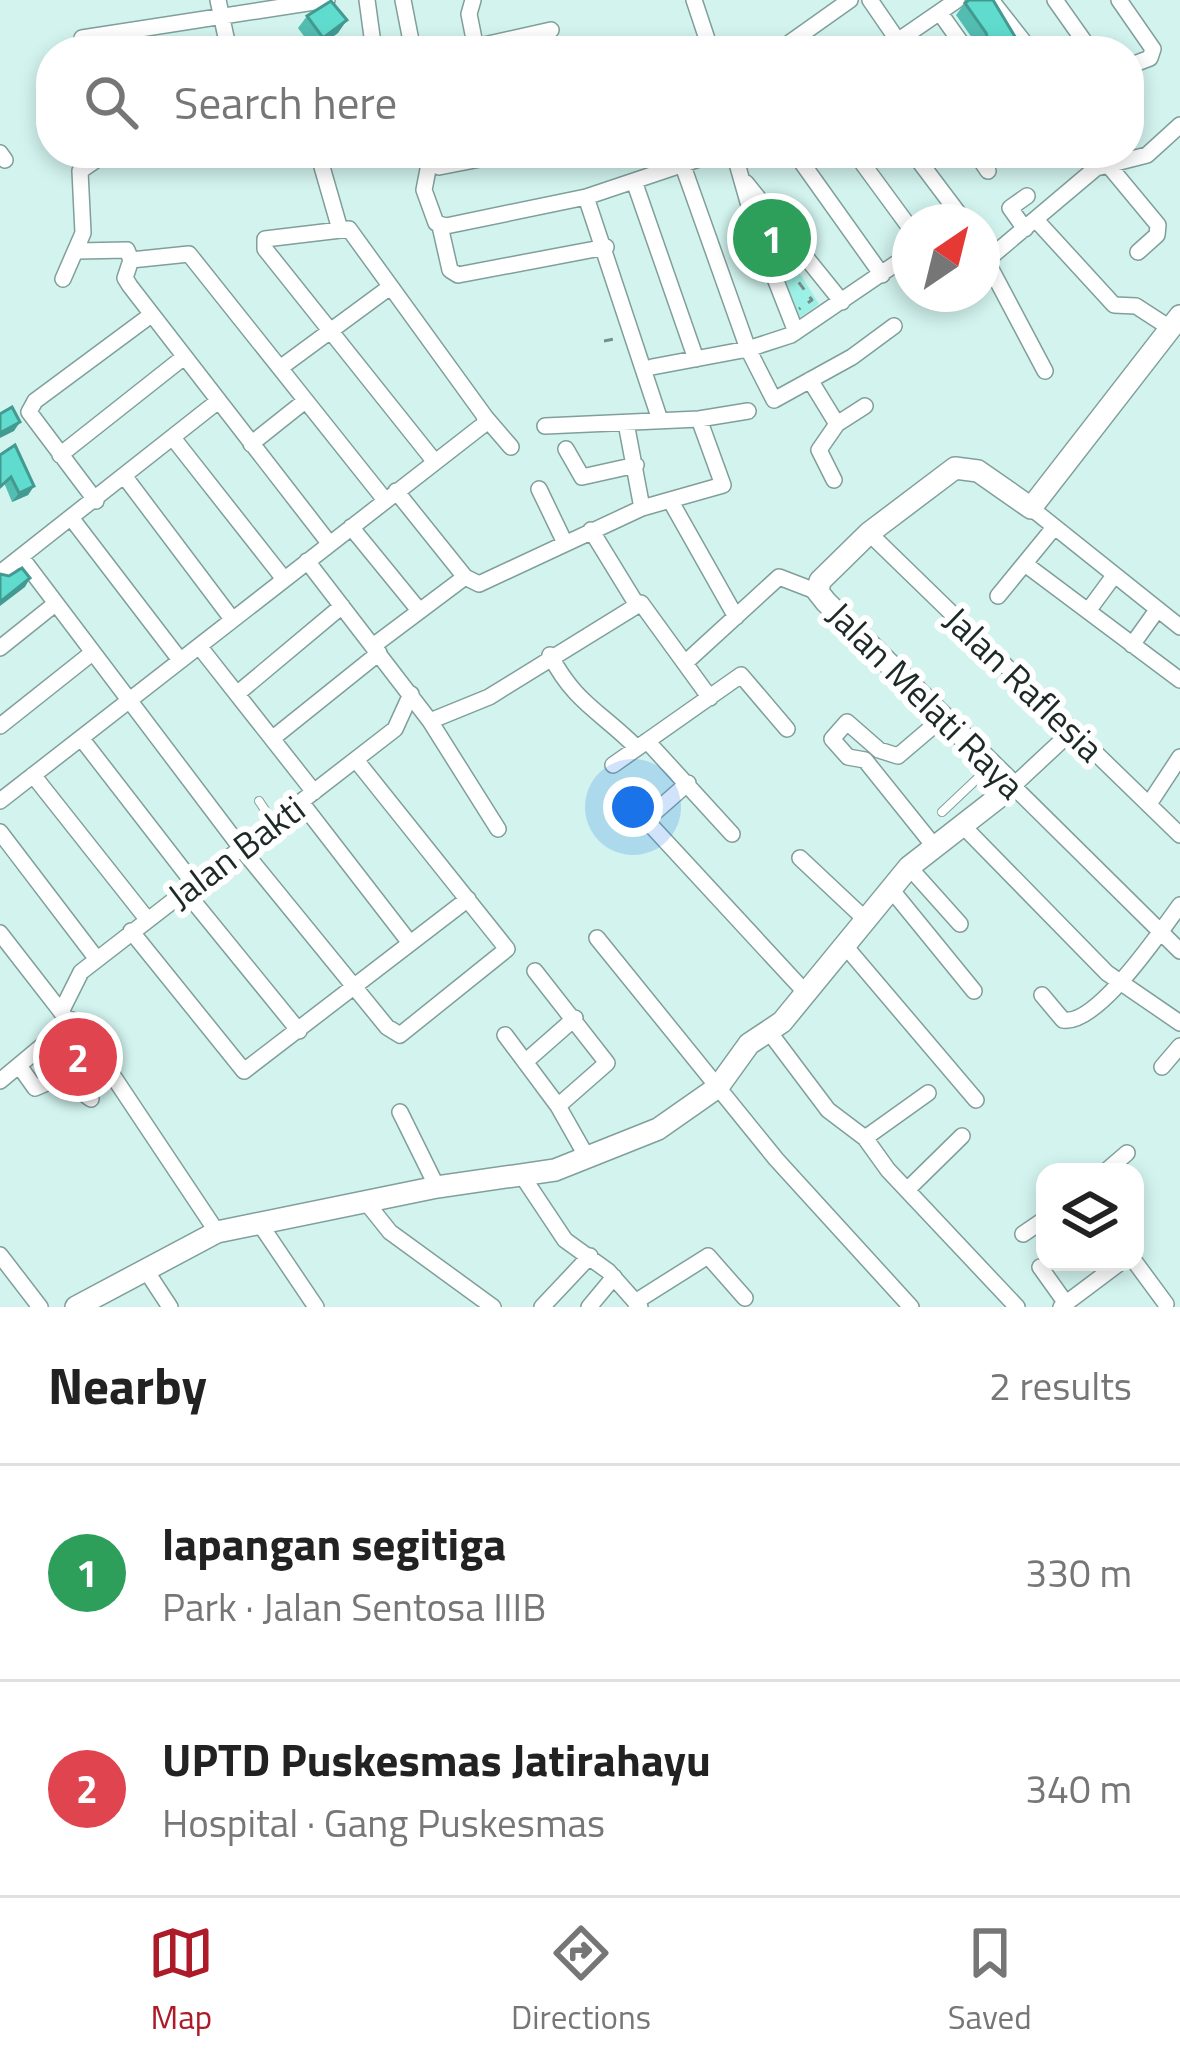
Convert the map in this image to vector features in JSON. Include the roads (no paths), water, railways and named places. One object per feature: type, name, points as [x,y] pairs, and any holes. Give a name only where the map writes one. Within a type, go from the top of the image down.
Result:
[{"type":"street","points":[[91,36],[220,8],[327,0]]},
{"type":"street","points":[[367,0],[372,36]]},
{"type":"street","points":[[403,0],[410,36]]},
{"type":"street","points":[[473,0],[469,14],[473,36]]},
{"type":"street","points":[[694,0],[705,36]]},
{"type":"street","points":[[799,36],[850,0]]},
{"type":"street","points":[[870,0],[895,36]]},
{"type":"street","points":[[914,36],[957,0]]},
{"type":"street","points":[[991,0],[1019,36]]},
{"type":"street","points":[[1054,0],[1080,36]]},
{"type":"street","points":[[1119,0],[1142,36]]},
{"type":"street","points":[[940,13],[956,36]]},
{"type":"street","points":[[518,36],[551,30]]},
{"type":"street","points":[[1144,155],[1180,125]]},
{"type":"street","points":[[63,279],[83,233],[80,171],[84,168]]},
{"type":"street","points":[[323,168],[339,226]]},
{"type":"street","points":[[427,168],[424,190],[440,226],[450,270],[458,275],[606,247]]},
{"type":"street","points":[[440,226],[586,197],[676,168]]},
{"type":"street","points":[[684,168],[748,350],[774,400],[894,326]]},
{"type":"street","points":[[740,168],[756,230],[796,332]]},
{"type":"street","points":[[806,168],[882,274]]},
{"type":"street","points":[[866,168],[893,204]]},
{"type":"street","points":[[924,168],[951,204]]},
{"type":"street","points":[[1000,245],[1096,168]]},
{"type":"street","points":[[1110,168],[1158,225],[1157,235],[1138,253]]},
{"type":"street","points":[[634,181],[696,359]]},
{"type":"street","points":[[746,183],[842,302]]},
{"type":"street","points":[[1027,196],[1010,208],[1118,308],[1136,306],[1175,322],[1031,508],[1052,530],[1180,627]]},
{"type":"street","points":[[586,197],[660,420]]},
{"type":"street","points":[[435,462],[262,244],[271,237],[339,226],[350,231],[512,448]]},
{"type":"street","points":[[78,251],[127,250],[131,260],[125,278],[329,543]]},
{"type":"street","points":[[131,260],[189,254],[304,401],[465,577],[479,584],[642,508],[723,485],[699,419]]},
{"type":"street","points":[[652,368],[748,350],[796,332],[892,267]]},
{"type":"street","points":[[1000,286],[1045,371]]},
{"type":"street","points":[[280,368],[390,287]]},
{"type":"street","points":[[96,501],[32,422],[31,405],[152,315]]},
{"type":"street","points":[[60,455],[184,357]]},
{"type":"street","points":[[810,380],[837,424]]},
{"type":"street","points":[[251,444],[304,401]]},
{"type":"street","points":[[0,573],[217,402]]},
{"type":"street","points":[[834,480],[819,451],[837,424],[866,406]]},
{"type":"street","points":[[544,425],[699,419],[748,411]]},
{"type":"street","points":[[0,801],[486,418]]},
{"type":"street","points":[[626,423],[642,508]]},
{"type":"street","points":[[173,438],[284,579]]},
{"type":"street","points":[[566,449],[582,477],[636,465]]},
{"type":"street","name":"Jalan Melati Raya","points":[[1031,508],[963,466],[869,533],[820,581],[818,592],[1180,951]]},
{"type":"street","points":[[125,477],[232,620]]},
{"type":"street","points":[[539,489],[564,541]]},
{"type":"street","points":[[670,500],[736,617]]},
{"type":"street","points":[[72,519],[180,660]]},
{"type":"street","points":[[351,527],[418,609]]},
{"type":"street","points":[[591,530],[637,605]]},
{"type":"street","points":[[998,596],[1052,530]]},
{"type":"street","name":"Jalan Raflesia","points":[[869,533],[1180,835]]},
{"type":"street","points":[[21,557],[241,848],[353,987],[392,1033],[405,1033],[507,949],[356,760]]},
{"type":"street","points":[[307,561],[430,721],[498,829]]},
{"type":"street","points":[[1025,564],[1180,680]]},
{"type":"street","points":[[273,738],[418,609],[465,577]]},
{"type":"street","points":[[685,664],[779,577],[818,592]]},
{"type":"street","points":[[1088,611],[1113,577]]},
{"type":"street","points":[[430,721],[489,697],[640,603],[710,698]]},
{"type":"street","points":[[0,648],[56,604]]},
{"type":"street","points":[[238,693],[342,606]]},
{"type":"street","points":[[1132,645],[1156,610]]},
{"type":"street","points":[[199,646],[273,738],[307,797],[410,943]]},
{"type":"street","points":[[0,726],[92,653]]},
{"type":"street","points":[[550,656],[570,693],[688,783],[732,834]]},
{"type":"street","points":[[613,765],[745,676],[787,729]]},
{"type":"street","name":"Jalan Bakti","points":[[0,1082],[51,1051],[63,1032],[70,987],[96,958],[395,729],[410,694]]},
{"type":"street","points":[[934,846],[865,760],[848,757],[834,743],[837,730],[849,722],[879,750],[898,756],[945,716]]},
{"type":"street","points":[[82,1306],[217,1232],[437,1187],[523,1177],[588,1159],[658,1129],[718,1088],[749,1044],[770,1033],[909,867],[972,823],[1072,731]]},
{"type":"street","points":[[81,737],[299,1031]]},
{"type":"street","points":[[1149,804],[1180,757]]},
{"type":"street","points":[[33,775],[147,919]]},
{"type":"street","points":[[688,783],[646,820],[806,993]]},
{"type":"street","points":[[972,823],[1108,974],[1180,1022]]},
{"type":"street","points":[[0,832],[96,958]]},
{"type":"street","points":[[800,858],[866,920]]},
{"type":"street","points":[[909,867],[960,924]]},
{"type":"street","points":[[890,888],[974,992]]},
{"type":"street","points":[[131,931],[244,1071],[468,899]]},
{"type":"street","points":[[1042,995],[1070,1023],[1123,981],[1180,905]]},
{"type":"street","points":[[0,933],[64,1015],[77,1022],[217,1232]]},
{"type":"street","points":[[597,938],[776,1160],[911,1307]]},
{"type":"street","points":[[846,946],[976,1100]]},
{"type":"street","points":[[535,970],[607,1063],[558,1106]]},
{"type":"street","points":[[525,1062],[574,1018]]},
{"type":"street","points":[[770,1033],[828,1110],[866,1138],[1017,1307]]},
{"type":"street","points":[[506,1035],[558,1106],[588,1159]]},
{"type":"street","points":[[1162,1067],[1180,1046]]},
{"type":"street","points":[[20,1067],[35,1088],[61,1077],[91,1099]]},
{"type":"street","points":[[866,1138],[928,1093]]},
{"type":"street","points":[[400,1112],[437,1187]]},
{"type":"street","points":[[908,1189],[962,1136]]},
{"type":"street","points":[[1115,1163],[1127,1153]]},
{"type":"street","points":[[523,1177],[565,1240],[614,1277],[637,1305],[708,1256],[745,1298]]},
{"type":"street","points":[[366,1202],[390,1232],[493,1307]]},
{"type":"street","points":[[258,1221],[316,1307]]},
{"type":"street","points":[[1023,1234],[1036,1225]]},
{"type":"street","points":[[0,1255],[40,1307]]},
{"type":"street","points":[[542,1307],[590,1256]]},
{"type":"street","points":[[145,1269],[170,1307]]},
{"type":"street","points":[[1042,1271],[1063,1305],[1108,1271]]},
{"type":"street","points":[[1143,1271],[1169,1302]]},
{"type":"street","points":[[589,1307],[614,1277]]},
{"type":"lane","points":[[942,812],[979,777]]},
{"type":"lane","points":[[958,798],[972,823]]},
{"type":"lane","points":[[260,801],[273,823]]},
{"type":"place","name":"lapangan segitiga","points":[[772,238]]},
{"type":"place","name":"UPTD Puskesmas Jatirahayu","points":[[78,1057]]}]
